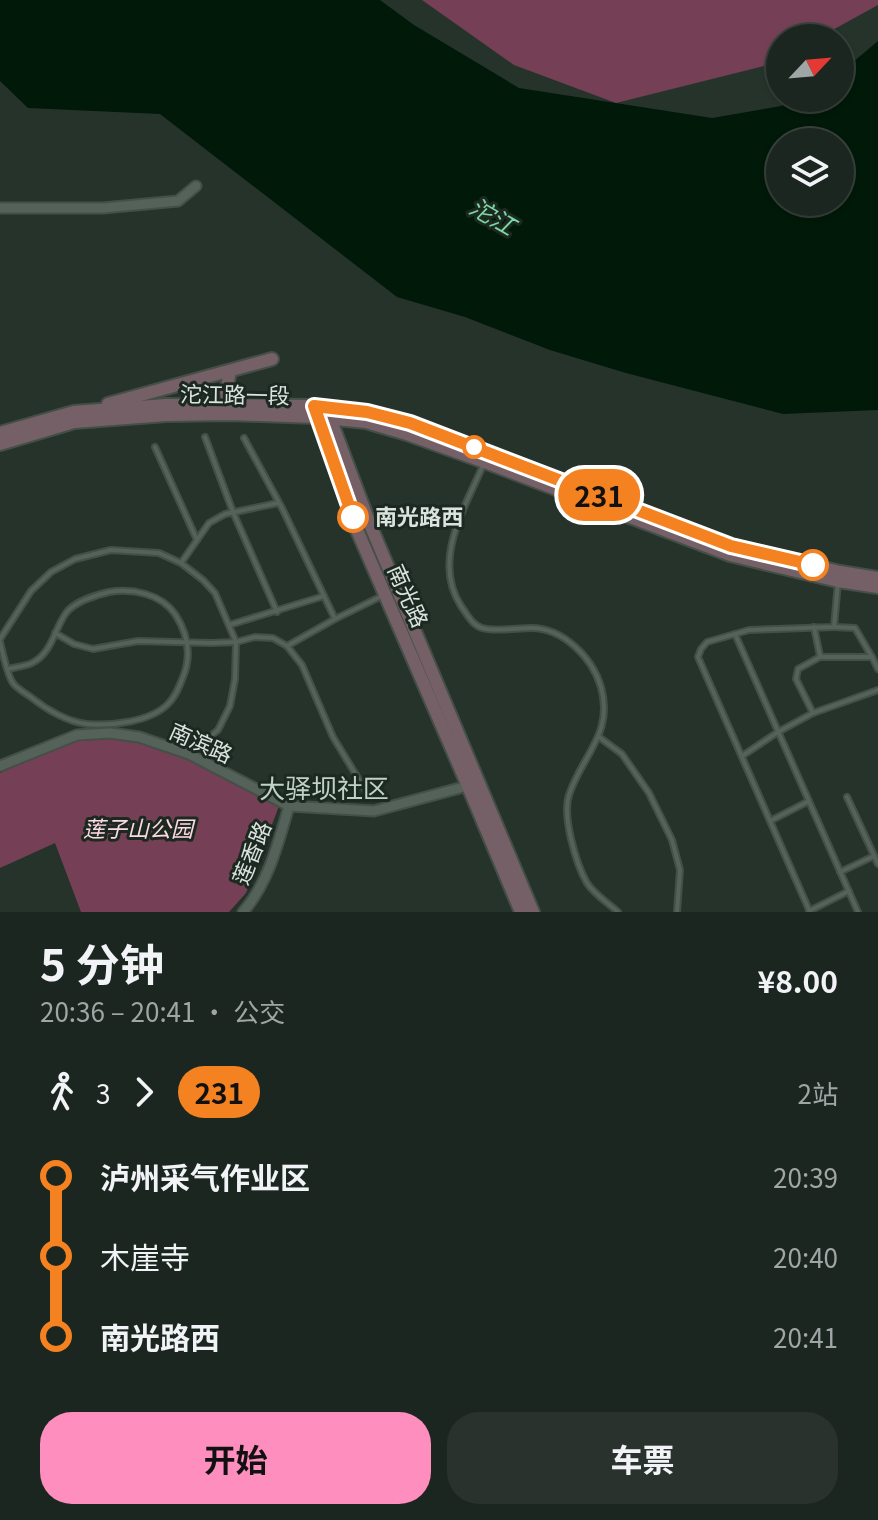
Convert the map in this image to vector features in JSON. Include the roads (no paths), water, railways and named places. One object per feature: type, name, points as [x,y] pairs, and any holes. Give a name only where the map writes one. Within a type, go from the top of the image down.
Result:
[{"type":"street","points":[[0,208],[103,208],[178,201],[196,186]]},
{"type":"street","points":[[74,417],[272,359]]},
{"type":"street","points":[[229,406],[226,392],[230,371]]},
{"type":"street","name":"沱江路一段","points":[[0,433],[111,410],[166,405],[367,412],[410,423],[488,457],[731,546],[878,587]]},
{"type":"street","points":[[315,411],[330,418]]},
{"type":"street","name":"沱江路一段","points":[[0,444],[74,417],[315,411]]},
{"type":"street","name":"南光路","points":[[315,411],[357,530],[533,912]]},
{"type":"street","name":"沱江路一段","points":[[330,418],[366,422],[488,457]]},
{"type":"street","name":"南光路","points":[[330,418],[521,912]]},
{"type":"street","name":"沱江路一段","points":[[839,576],[878,578]]},
{"type":"street","name":"南滨路","points":[[0,766],[77,735],[110,733],[139,737],[189,754],[289,806],[374,811],[474,784]]},
{"type":"street","name":"莲香路","points":[[243,912],[261,888],[271,865],[289,806]]},
{"type":"lane","points":[[205,437],[233,512],[277,612]]},
{"type":"lane","points":[[244,438],[335,619]]},
{"type":"lane","points":[[155,447],[197,540]]},
{"type":"lane","points":[[488,457],[453,536],[448,570],[458,601],[472,622],[483,628],[536,628],[562,636],[582,653],[600,685],[604,709],[602,729],[568,798],[568,818],[573,853],[588,886],[618,912]]},
{"type":"lane","points":[[181,563],[209,523],[225,514],[279,503]]},
{"type":"lane","points":[[8,669],[32,663],[48,649],[67,611],[83,601],[110,592],[141,591],[167,603],[188,642],[186,671],[176,694],[155,714],[128,722],[86,724],[60,716],[13,683],[8,669],[0,640],[31,591],[51,572],[75,559],[111,550],[159,553],[181,563],[215,593],[236,642],[235,679],[230,706],[218,730],[189,754]]},
{"type":"lane","points":[[834,627],[839,576]]},
{"type":"lane","points":[[287,646],[386,595]]},
{"type":"lane","points":[[229,625],[324,596]]},
{"type":"lane","points":[[814,627],[820,657]]},
{"type":"lane","points":[[849,891],[810,911],[698,657],[707,642],[749,630],[855,628],[878,669]]},
{"type":"lane","points":[[55,633],[74,644],[93,649],[138,641],[236,642],[255,637],[273,638],[287,646],[302,665],[333,737],[367,793]]},
{"type":"lane","points":[[735,634],[858,912]]},
{"type":"lane","points":[[813,713],[796,679],[798,669],[820,657],[872,657]]},
{"type":"lane","points":[[742,756],[813,713],[878,690]]},
{"type":"lane","points":[[598,737],[622,754],[649,793],[672,840],[680,870],[677,912]]},
{"type":"lane","points":[[847,797],[878,864]]},
{"type":"lane","points":[[770,821],[809,801]]},
{"type":"lane","points":[[840,872],[874,856]]},
{"type":"water","name":"沱江","points":[[0,0],[380,0],[414,25],[519,88],[712,118],[766,109],[766,112],[854,112],[854,61],[878,41],[878,410],[783,414],[550,350],[465,317],[397,297],[160,114],[28,108],[0,81]]},
{"type":"place","name":"南光路西","points":[[353,517]]},
{"type":"district","name":"大驿坝社区","points":[[324,789]]},
{"type":"park label","name":"莲子山公园","points":[[138,829]]}]
